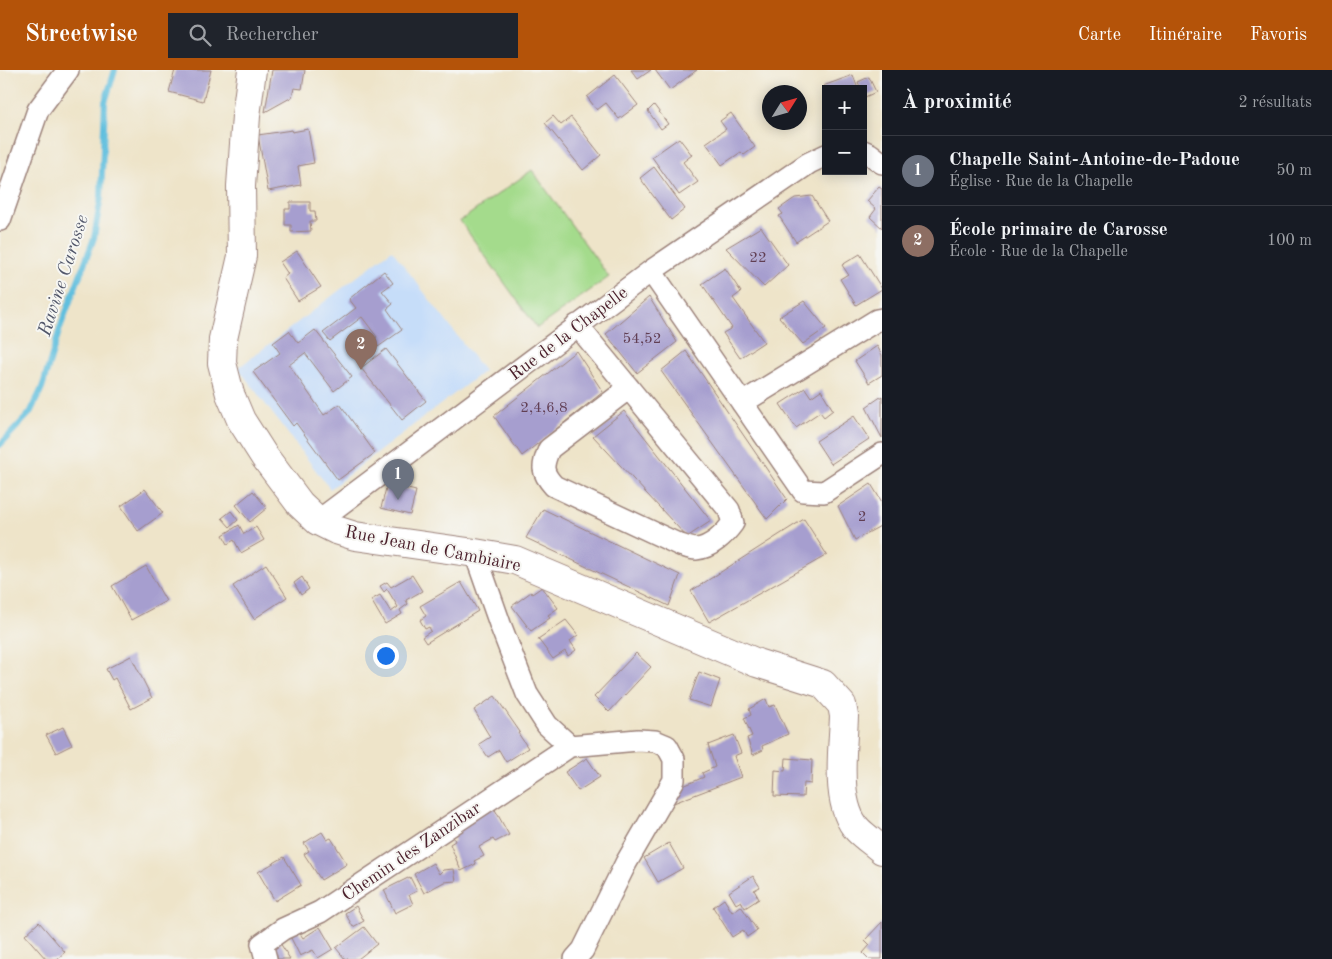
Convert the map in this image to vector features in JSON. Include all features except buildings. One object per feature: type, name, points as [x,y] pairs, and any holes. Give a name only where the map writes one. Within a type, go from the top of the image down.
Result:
[{"type":"main road","name":"Rue Jean de Cambiaire","points":[[252,70],[246,116],[241,186],[242,256],[223,339],[222,363],[230,394],[241,420],[259,449],[300,504],[318,521],[336,530],[355,536],[515,560],[757,662],[823,684],[842,705],[844,716],[842,791],[847,814],[857,829],[882,850]]},
{"type":"street","points":[[0,220],[38,110],[68,70]]},
{"type":"street","points":[[867,153],[882,163]]},
{"type":"street","name":"Rue de la Chapelle","points":[[318,521],[650,271],[809,163],[822,157]]},
{"type":"street","points":[[650,271],[803,491],[824,492],[882,454]]},
{"type":"street","points":[[742,403],[882,318]]},
{"type":"street","points":[[577,325],[629,388],[729,510],[733,523],[725,534],[711,543],[696,549],[680,545],[554,486],[545,476],[544,462],[549,448],[629,388]]},
{"type":"street","points":[[475,553],[527,694],[547,725],[570,746],[638,740],[655,741],[667,746],[674,759],[674,780],[626,863],[584,950],[575,959]]},
{"type":"street","name":"Chemin des Zanzibar","points":[[266,959],[262,944],[283,929],[320,912],[570,746]]},
{"type":"shaded area","points":[[392,250],[484,371],[330,489],[238,368]]},
{"type":"green space","points":[[532,170],[609,277],[537,328],[460,221]]},
{"type":"waterway","name":"Ravine Carosse","points":[[0,445],[30,413],[42,388],[60,328],[94,238],[101,197],[105,102],[115,70]]},
{"type":"place","name":"École primaire de Carosse","points":[[361,370]]},
{"type":"place","name":"Chapelle Saint-Antoine-de-Padoue","points":[[398,500]]}]
